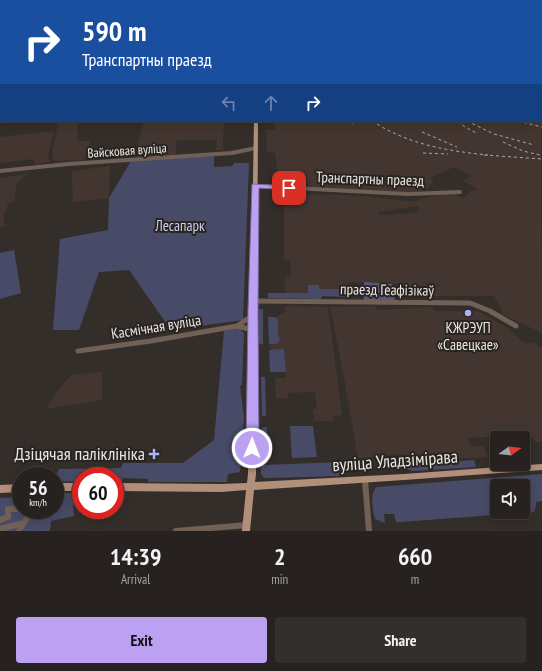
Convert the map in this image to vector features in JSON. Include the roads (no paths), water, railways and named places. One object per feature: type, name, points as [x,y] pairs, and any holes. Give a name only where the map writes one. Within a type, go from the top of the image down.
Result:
[{"type":"main road","points":[[247,528],[251,486],[253,416],[256,122]]},
{"type":"main road","name":"вуліца Уладзімірава","points":[[124,487],[221,488],[365,480],[542,467]]},
{"type":"main road","points":[[0,489],[12,488]]},
{"type":"street","points":[[248,0],[268,0]]},
{"type":"street","name":"Вайсковая вуліца","points":[[0,171],[61,165],[232,153],[256,148]]},
{"type":"street","name":"Транспартны праезд","points":[[255,186],[408,194],[460,192]]},
{"type":"street","name":"праезд Геафізікаў","points":[[253,301],[470,303],[490,311],[516,326]]},
{"type":"street","name":"Касмічная вуліца","points":[[78,350],[151,341],[237,326],[253,315]]},
{"type":"street","points":[[237,326],[249,329],[253,332]]},
{"type":"street","points":[[365,480],[370,531]]},
{"type":"street","points":[[0,520],[8,517],[8,509],[12,509]]},
{"type":"street","points":[[19,531],[26,519]]},
{"type":"street","points":[[0,529],[24,523]]},
{"type":"street","points":[[176,531],[247,528]]},
{"type":"railway","points":[[374,122],[385,129],[413,141],[443,149],[488,155]]},
{"type":"railway","points":[[459,122],[478,134]]},
{"type":"railway","points":[[469,122],[494,134],[534,145]]},
{"type":"railway","points":[[522,122],[542,127]]},
{"type":"railway","points":[[422,132],[457,147]]},
{"type":"railway","points":[[503,142],[523,151],[540,155]]},
{"type":"railway","points":[[423,153],[448,154]]},
{"type":"railway","points":[[484,155],[542,159]]},
{"type":"place","name":"КЖРЭУП «Савецкае»","points":[[468,313]]},
{"type":"place","name":"Дзіцячая паліклініка","points":[[154,454]]},
{"type":"park label","name":"Лесапарк","points":[[180,226]]}]
